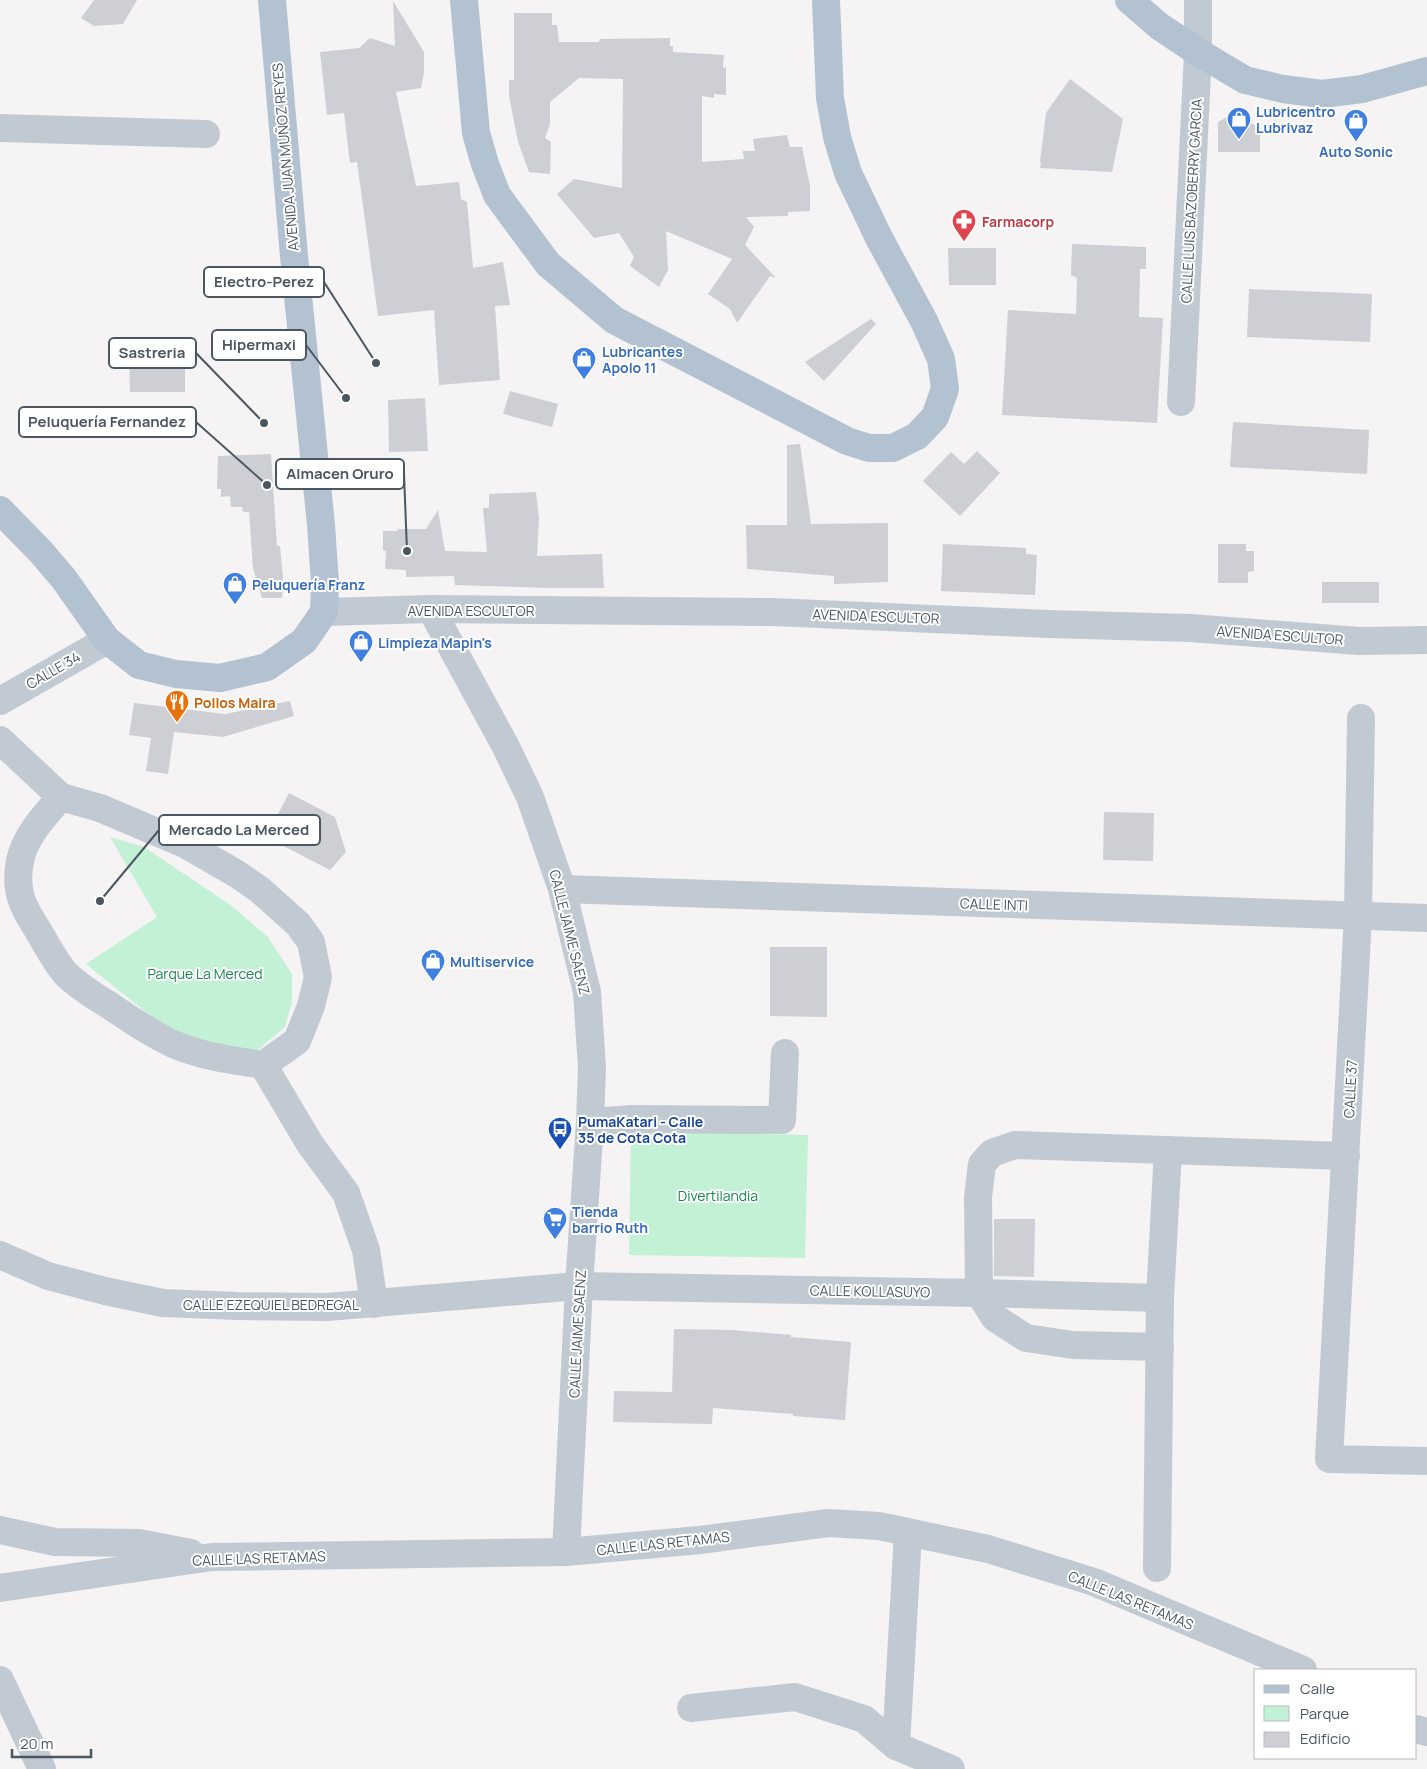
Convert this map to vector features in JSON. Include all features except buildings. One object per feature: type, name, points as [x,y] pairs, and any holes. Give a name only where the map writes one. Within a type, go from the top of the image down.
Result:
[{"type":"main road","name":"AVENIDA JUAN MUÑOZ REYES","points":[[272,0],[292,238],[321,525],[325,583],[324,612]]},
{"type":"main road","points":[[464,0],[476,133],[485,164],[497,195],[548,264],[614,320],[847,441],[870,448],[893,448],[917,436],[935,417],[945,389],[941,359],[924,321],[879,238],[848,173],[837,137],[830,98],[826,0]]},
{"type":"main road","points":[[1129,0],[1159,26],[1245,80],[1283,89],[1322,94],[1362,89],[1427,71]]},
{"type":"main road","points":[[0,510],[58,572],[107,640],[140,665],[176,674],[220,678],[267,667],[304,642],[324,612]]},
{"type":"street","name":"CALLE LUIS BAZOBERRY GARCIA","points":[[1182,402],[1198,52],[1198,0]]},
{"type":"street","points":[[0,128],[206,134]]},
{"type":"street","name":"AVENIDA ESCULTOR","points":[[324,612],[432,610],[774,612],[1190,628],[1358,641],[1427,640]]},
{"type":"street","name":"CALLE JAIME SAENZ","points":[[432,610],[506,747],[530,797],[562,889],[587,992],[592,1068],[590,1122],[579,1286],[566,1552]]},
{"type":"street","name":"CALLE 34","points":[[0,701],[107,640]]},
{"type":"street","name":"CALLE 37","points":[[1361,718],[1358,916],[1329,1459],[1427,1461]]},
{"type":"street","points":[[0,740],[61,797],[100,808],[185,844],[260,890],[298,924],[311,942],[318,977],[311,1006],[296,1041],[263,1065],[218,1058],[172,1044],[97,998],[65,973],[26,911],[19,895],[18,879],[20,860],[28,840],[43,817],[61,797]]},
{"type":"street","name":"CALLE INTI","points":[[562,889],[1427,918]]},
{"type":"street","points":[[590,1122],[633,1119],[782,1120],[784,1053]]},
{"type":"street","points":[[263,1065],[310,1144],[346,1193],[366,1250],[374,1304]]},
{"type":"street","points":[[1160,1347],[1073,1345],[1026,1338],[995,1318],[979,1293],[978,1197],[982,1164],[992,1153],[1015,1145],[1346,1156]]},
{"type":"street","points":[[1157,1568],[1160,1298],[1168,1150]]},
{"type":"street","name":"CALLE EZEQUIEL BEDREGAL","points":[[0,1255],[48,1276],[105,1291],[163,1303],[327,1307],[579,1286]]},
{"type":"street","name":"CALLE KOLLASUYO","points":[[579,1286],[1160,1298]]},
{"type":"street","name":"CALLE LAS RETAMAS","points":[[0,1588],[212,1557],[566,1552],[700,1540],[828,1523],[879,1526],[988,1549],[1094,1582],[1301,1669]]},
{"type":"street","points":[[0,1530],[55,1542],[139,1543],[212,1557]]},
{"type":"street","points":[[896,1746],[908,1533]]},
{"type":"street","points":[[0,1680],[42,1769]]},
{"type":"street","points":[[691,1708],[795,1697],[864,1719],[896,1746],[950,1769]]},
{"type":"green space","name":"Parque La Merced","points":[[110,837],[144,847],[229,904],[268,937],[292,974],[292,1002],[285,1027],[258,1050],[232,1056],[178,1038],[86,964],[157,917]]},
{"type":"green space","name":"Divertilandia","points":[[631,1131],[808,1135],[805,1258],[629,1255]]},
{"type":"place","name":"Lubricentro Lubrivaz","points":[[1239,140]]},
{"type":"place","name":"Auto Sonic","points":[[1356,142]]},
{"type":"place","name":"Farmacorp","points":[[964,242]]},
{"type":"place","name":"Electro-Perez","points":[[376,363]]},
{"type":"place","name":"Lubricantes Apolo 11","points":[[584,380]]},
{"type":"place","name":"Hipermaxi","points":[[346,398]]},
{"type":"place","name":"Sastreria","points":[[264,423]]},
{"type":"place","name":"Peluquería Fernandez","points":[[267,485]]},
{"type":"place","name":"Almacen Oruro","points":[[407,551]]},
{"type":"place","name":"Peluquería Franz","points":[[235,605]]},
{"type":"place","name":"Limpieza Mapin's","points":[[361,663]]},
{"type":"place","name":"Pollos Maira","points":[[177,723]]},
{"type":"place","name":"Mercado La Merced","points":[[100,901]]},
{"type":"place","name":"Multiservice","points":[[433,982]]},
{"type":"place","name":"PumaKatari - Calle 35 de Cota Cota","points":[[560,1150]]},
{"type":"place","name":"Tienda barrio Ruth","points":[[555,1240]]}]
